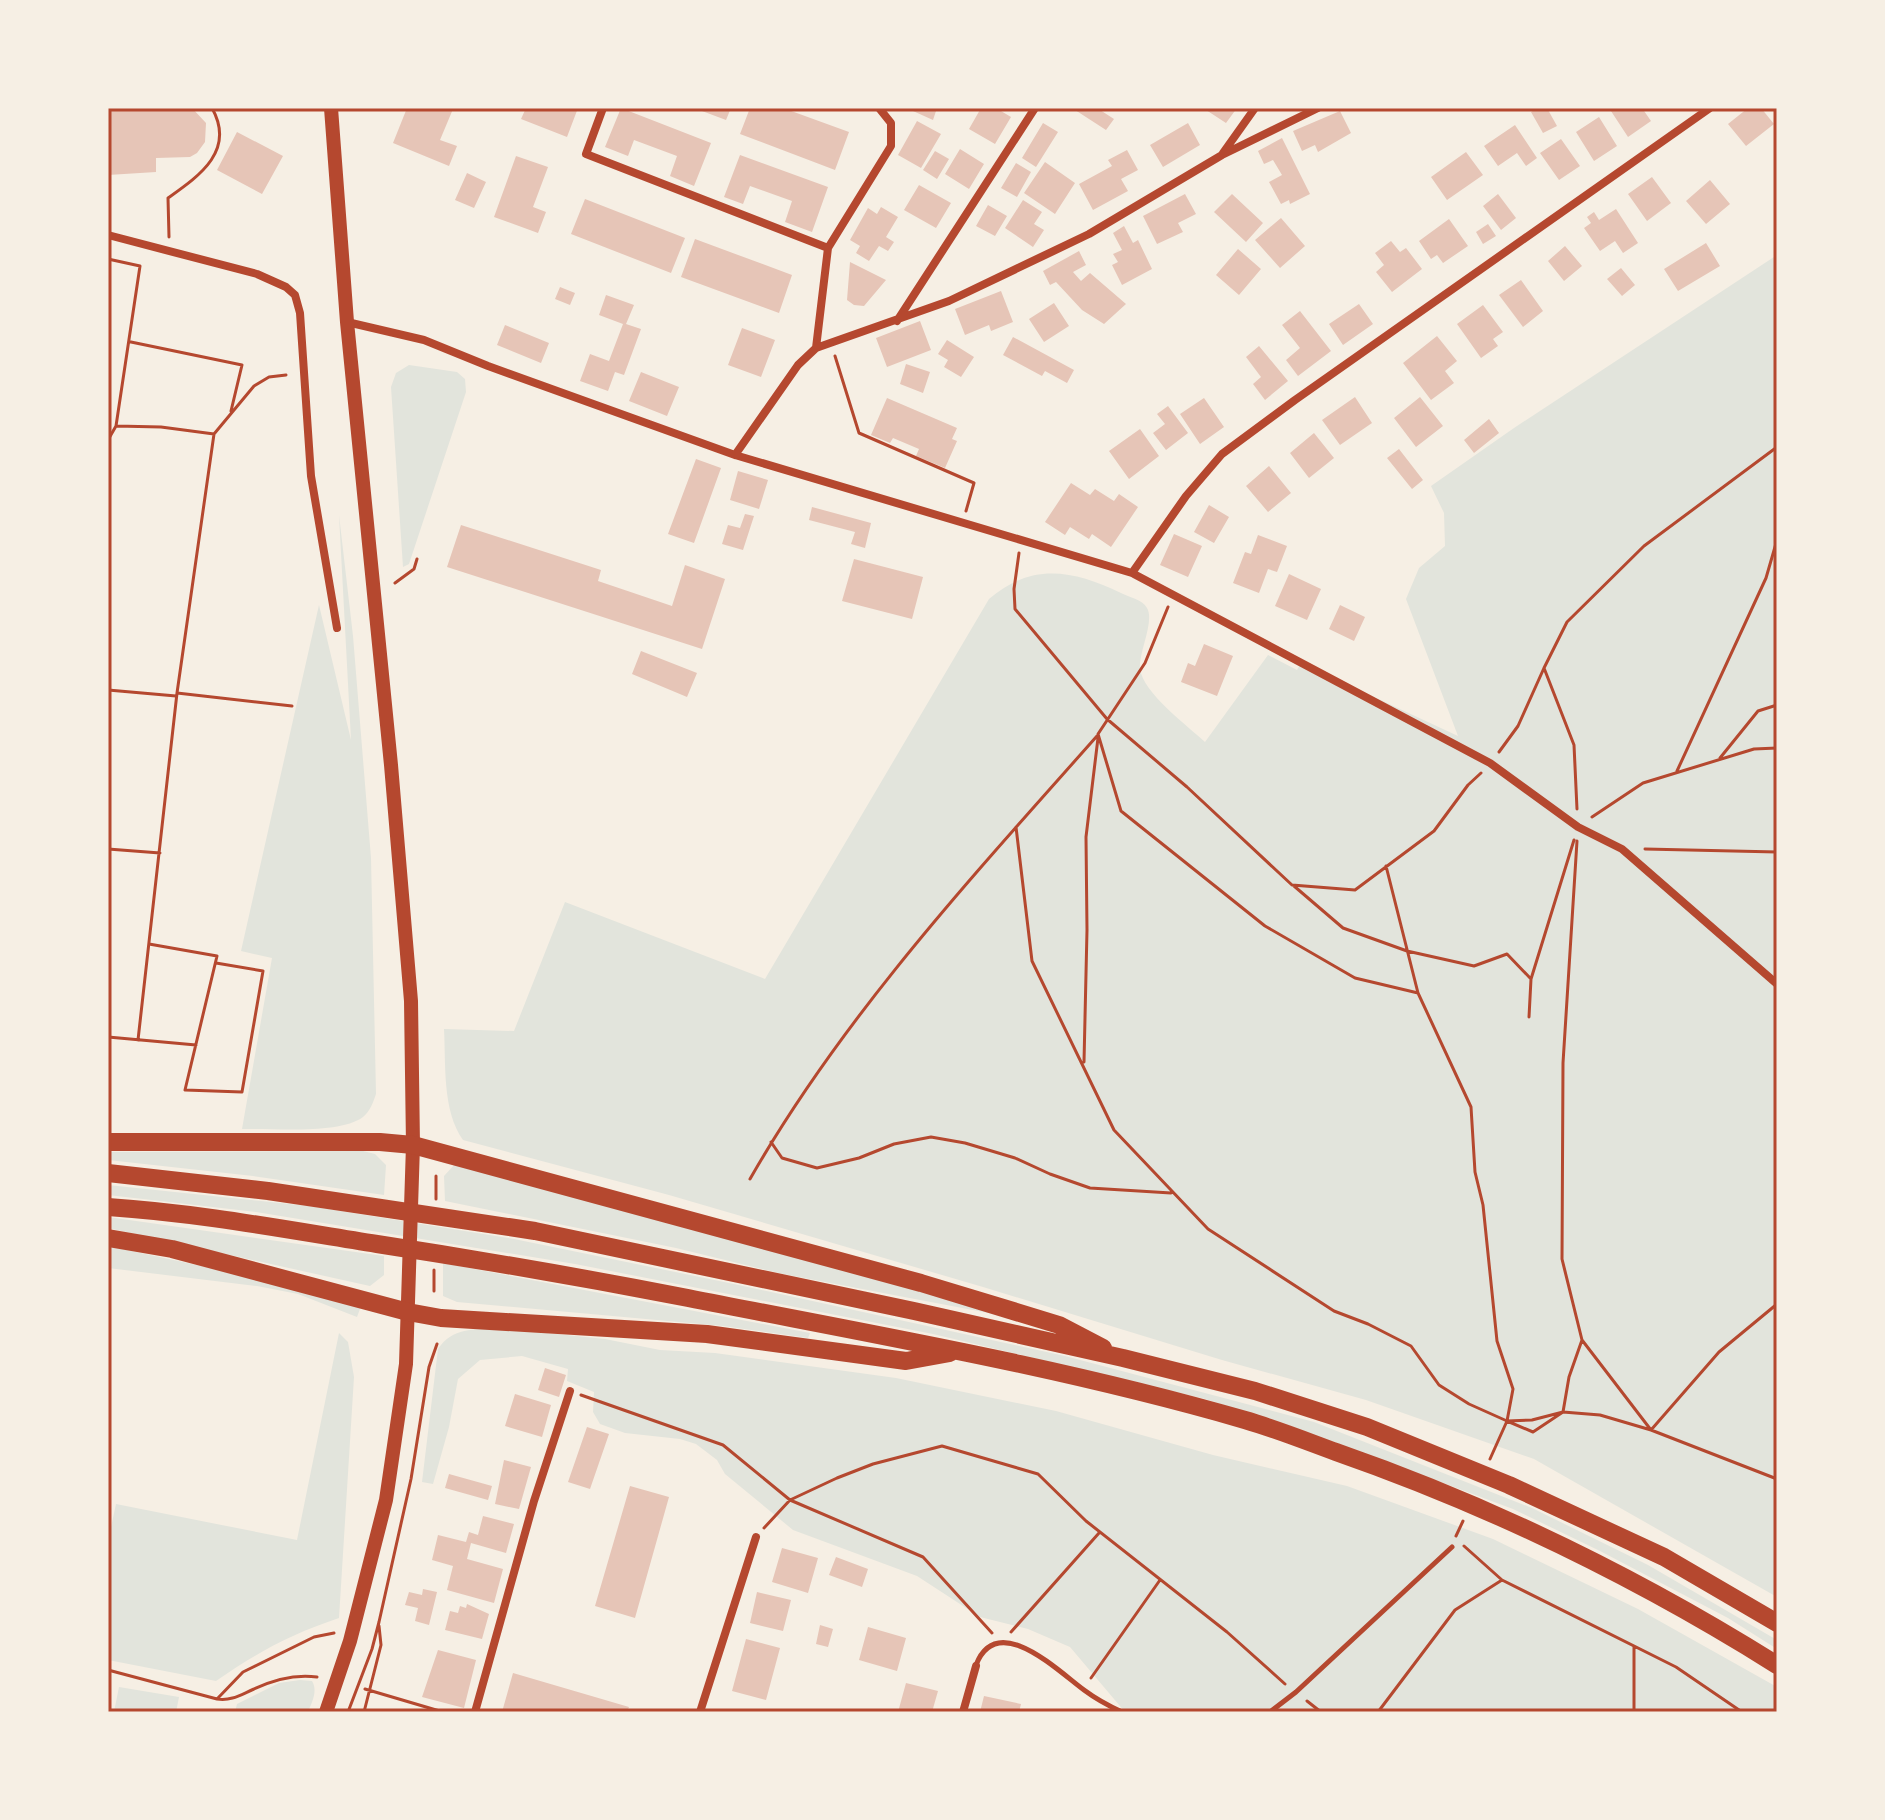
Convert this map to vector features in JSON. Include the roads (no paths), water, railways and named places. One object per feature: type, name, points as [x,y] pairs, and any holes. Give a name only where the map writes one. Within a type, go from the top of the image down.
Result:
[{"type":"highway","points":[[108,1142],[380,1142],[413,1145],[921,1283],[1059,1325],[1123,1358]]},
{"type":"highway","points":[[108,1173],[268,1191],[535,1231],[1123,1358],[1255,1391],[1367,1427],[1509,1485],[1664,1557],[1777,1623]]},
{"type":"highway","points":[[108,1207],[256,1223],[534,1268],[960,1351],[1120,1386],[1249,1421],[1407,1477],[1498,1516],[1647,1587],[1777,1665]]},
{"type":"highway","points":[[108,1238],[172,1249],[441,1318],[707,1334],[906,1361],[960,1351]]},
{"type":"street","points":[[326,1712],[350,1641],[386,1500],[406,1364],[413,1171],[411,1001],[347,322],[331,108]]},
{"type":"street","points":[[603,108],[586,154],[828,248]]},
{"type":"street","points":[[816,348],[828,248],[891,146],[891,123],[879,108]]},
{"type":"street","points":[[897,321],[1035,108]]},
{"type":"street","points":[[1222,155],[1255,108]]},
{"type":"street","points":[[735,455],[798,365],[816,348],[949,301],[1089,234],[1222,155],[1318,108]]},
{"type":"street","points":[[1132,573],[1186,496],[1222,454],[1710,108]]},
{"type":"street","points":[[108,235],[257,274],[286,287],[295,295],[300,313],[311,476],[337,628]]},
{"type":"street","points":[[347,322],[424,340],[500,371],[735,455],[1132,573],[1490,763],[1578,827],[1622,849],[1777,984]]},
{"type":"street","points":[[475,1712],[534,1501],[570,1391]]},
{"type":"street","points":[[700,1712],[756,1537]]},
{"type":"street","points":[[963,1712],[976,1666]]},
{"type":"lane","points":[[1270,1712],[1296,1692],[1452,1547]]},
{"type":"lane","points":[[976,1666],[984,1650],[1002,1643],[1020,1646],[1122,1712]]}]
